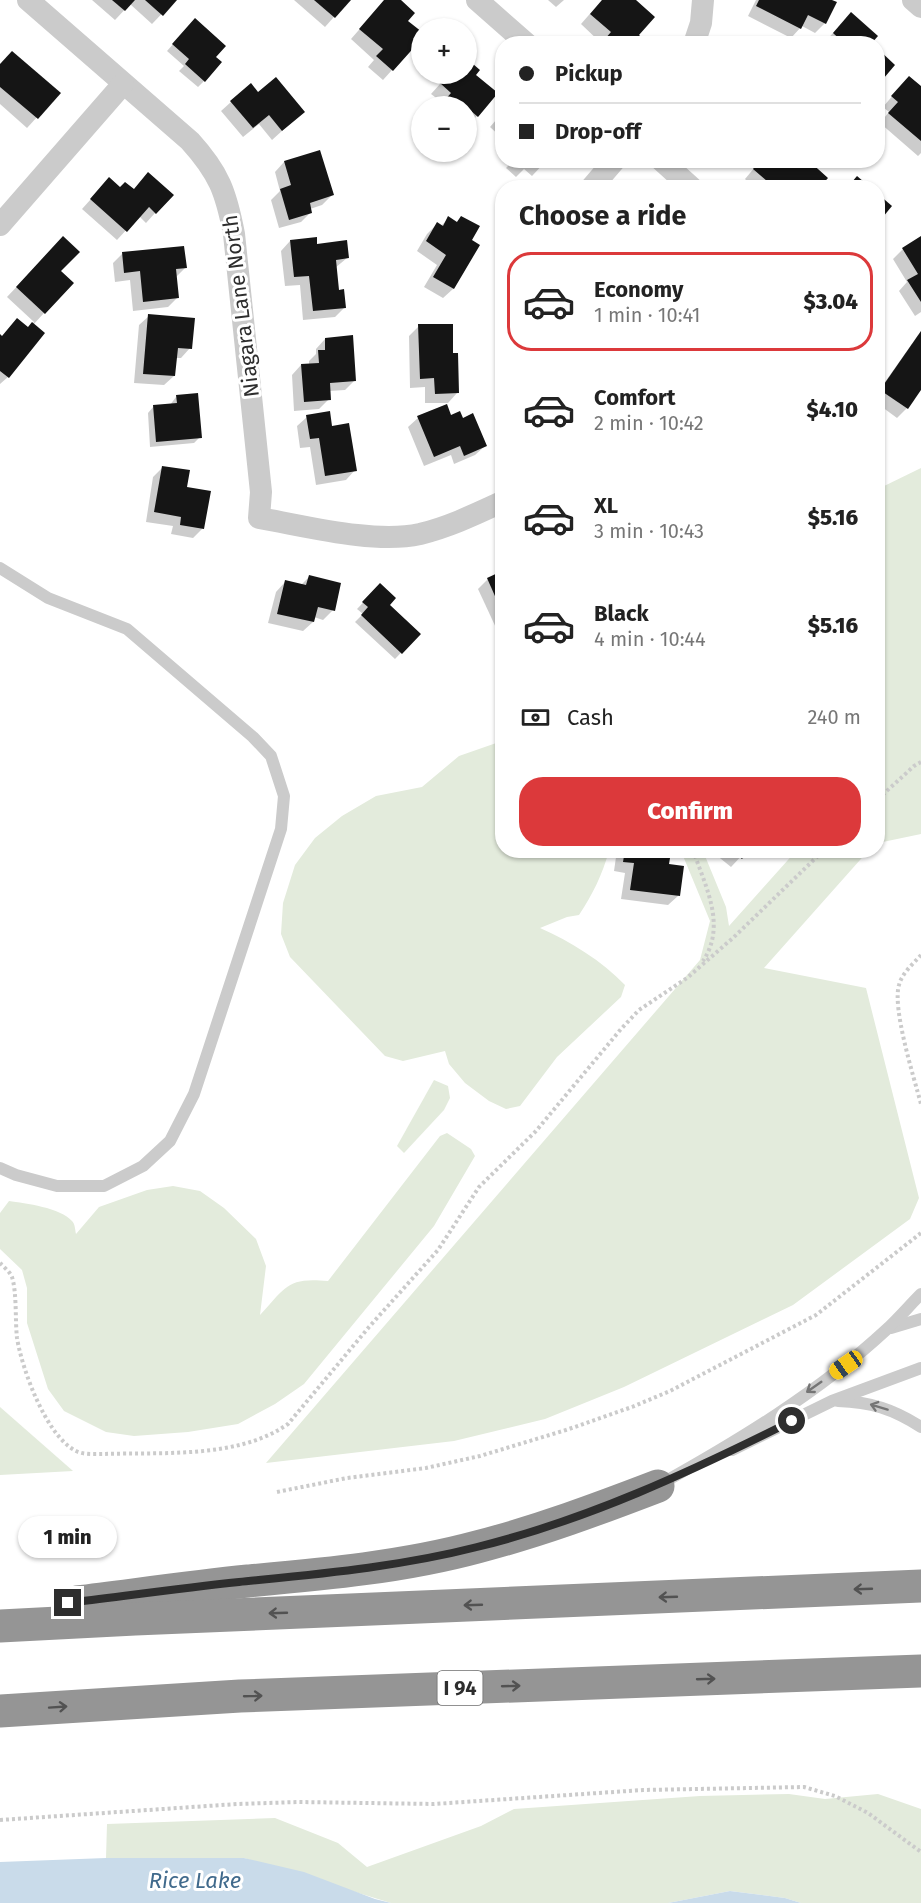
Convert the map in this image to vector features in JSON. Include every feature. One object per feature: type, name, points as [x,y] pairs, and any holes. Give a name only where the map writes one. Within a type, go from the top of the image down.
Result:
[{"type":"highway","points":[[0,1612],[400,1563],[476,1548],[568,1521],[658,1486]]},
{"type":"highway","points":[[0,1626],[921,1586]]},
{"type":"highway","name":"I 94","points":[[0,1711],[240,1696],[921,1671]]},
{"type":"street","name":"Niagara Lane North","points":[[28,0],[190,141],[208,160],[220,180],[229,206],[234,234],[261,492],[259,518],[389,537],[428,531],[495,505]]},
{"type":"street","points":[[477,0],[517,36]]},
{"type":"street","points":[[696,36],[703,0]]},
{"type":"street","points":[[913,0],[921,7]]},
{"type":"street","points":[[0,225],[123,84]]},
{"type":"street","points":[[598,180],[608,168]]},
{"type":"street","points":[[670,168],[683,180]]},
{"type":"lane","points":[[0,568],[48,598],[127,629],[253,737],[271,756],[284,796],[281,829],[214,1036],[194,1094],[170,1141],[143,1166],[104,1186],[57,1186],[16,1175],[0,1168]]},
{"type":"lane","points":[[658,1486],[734,1442],[846,1365],[887,1329],[921,1294]]},
{"type":"lane","points":[[887,1329],[921,1319]]},
{"type":"lane","points":[[658,1486],[832,1401],[921,1368]]},
{"type":"lane","points":[[832,1401],[861,1402],[882,1406],[921,1427]]},
{"type":"path","points":[[885,793],[921,762]]},
{"type":"path","points":[[696,858],[714,911],[713,937],[709,952],[699,966]]},
{"type":"path","points":[[0,1263],[11,1277],[16,1331],[24,1369],[42,1409],[61,1439],[69,1446],[84,1454],[103,1454],[220,1448],[262,1439],[288,1424],[369,1327],[438,1250],[479,1187],[536,1131],[639,1010],[687,978],[734,937],[816,858]]},
{"type":"path","points":[[921,955],[904,974],[898,987],[898,1006],[921,1104]]},
{"type":"path","points":[[277,1492],[347,1478],[426,1468],[480,1456],[632,1407],[670,1391],[816,1315],[921,1233]]},
{"type":"path","points":[[0,1820],[237,1804],[299,1802],[434,1804],[643,1790],[796,1787],[819,1790],[842,1799],[879,1820],[921,1852]]},
{"type":"green space","points":[[921,468],[921,834],[885,842],[885,486]]},
{"type":"green space","points":[[495,743],[495,858],[607,858],[597,884],[579,915],[567,917],[540,928],[585,952],[625,985],[621,997],[557,1057],[520,1106],[506,1109],[489,1101],[465,1083],[449,1064],[445,1051],[403,1061],[385,1056],[290,957],[281,934],[283,903],[295,865],[315,838],[342,816],[376,796],[422,787],[459,756]]},
{"type":"green space","points":[[684,858],[706,858],[726,907],[729,926],[790,858],[862,858],[764,968],[866,988],[919,1198],[910,1219],[793,1305],[624,1387],[545,1419],[454,1441],[266,1463],[700,960],[710,921]]},
{"type":"green space","points":[[434,1080],[448,1086],[450,1098],[444,1110],[404,1153],[397,1146]]},
{"type":"green space","points":[[447,1133],[471,1149],[475,1156],[434,1226],[304,1384],[275,1404],[238,1424],[188,1432],[134,1436],[106,1432],[64,1411],[48,1389],[27,1323],[27,1288],[22,1270],[0,1249],[0,1213],[9,1201],[42,1207],[67,1216],[73,1222],[76,1234],[99,1207],[147,1190],[173,1186],[200,1191],[224,1208],[256,1239],[266,1266],[260,1315],[288,1286],[304,1281],[328,1281],[440,1136]]},
{"type":"green space","points":[[0,1407],[73,1471],[0,1475]]},
{"type":"green space","points":[[789,1794],[825,1799],[878,1794],[921,1809],[921,1903],[801,1903],[785,1898],[730,1891],[668,1903],[391,1903],[244,1858],[106,1858],[107,1824],[275,1818],[338,1843],[367,1867],[481,1826],[514,1809],[700,1796]]},
{"type":"water","name":"Rice Lake","points":[[106,1858],[244,1858],[304,1872],[391,1903],[0,1903],[0,1862]]},
{"type":"water","points":[[730,1891],[785,1898],[801,1903],[668,1903]]},
{"type":"building","points":[[112,0],[135,0],[125,11]]},
{"type":"building","points":[[145,0],[177,0],[163,16]]},
{"type":"building","points":[[314,0],[351,0],[335,18]]},
{"type":"building","points":[[384,0],[401,0],[415,13],[408,21],[411,23],[411,51],[393,71],[376,56],[383,49],[359,29]]},
{"type":"building","points":[[602,0],[636,0],[655,17],[640,36],[608,36],[611,32],[590,14]]},
{"type":"building","points":[[759,0],[832,0],[837,2],[826,24],[808,15],[801,29],[756,6]]},
{"type":"building","points":[[851,12],[878,36],[836,36],[833,33]]},
{"type":"building","points":[[195,18],[226,46],[216,57],[222,62],[205,82],[185,64],[189,59],[172,44]]},
{"type":"building","points":[[12,51],[61,93],[38,119],[0,87],[0,64]]},
{"type":"building","points":[[885,56],[895,65],[885,77]]},
{"type":"building","points":[[477,76],[495,91],[495,97],[478,117],[477,96],[448,96],[451,93],[441,84],[477,84]]},
{"type":"building","points":[[909,76],[921,86],[921,141],[888,113],[898,102],[891,96]]},
{"type":"building","points":[[276,77],[305,112],[282,131],[269,115],[253,128],[230,101],[251,83],[258,92]]},
{"type":"building","points":[[320,150],[334,195],[310,203],[312,213],[289,220],[280,189],[291,185],[284,161]]},
{"type":"building","points":[[817,168],[828,178],[826,180],[766,180],[753,169]]},
{"type":"building","points":[[148,172],[174,195],[156,214],[149,207],[127,232],[90,199],[109,177],[120,187],[125,182],[134,189]]},
{"type":"building","points":[[885,200],[892,206],[885,214]]},
{"type":"building","points":[[448,216],[457,222],[461,216],[480,226],[472,240],[480,245],[454,289],[433,277],[446,255],[426,241],[437,222],[443,226]]},
{"type":"building","points":[[63,236],[80,252],[61,271],[74,283],[45,314],[16,287]]},
{"type":"building","points":[[921,236],[921,302],[907,280],[918,274],[902,248]]},
{"type":"building","points":[[317,237],[317,244],[347,240],[349,258],[336,260],[339,290],[344,289],[346,308],[313,311],[309,276],[294,277],[290,240]]},
{"type":"building","points":[[184,246],[187,268],[176,269],[179,298],[143,302],[140,271],[124,273],[122,252]]},
{"type":"building","points":[[148,314],[195,318],[192,349],[178,348],[175,376],[143,374]]},
{"type":"building","points":[[17,318],[28,327],[32,322],[45,333],[9,378],[0,371],[0,334],[2,336]]},
{"type":"building","points":[[418,324],[453,324],[453,353],[458,353],[459,393],[435,394],[434,378],[420,379]]},
{"type":"building","points":[[921,331],[921,390],[908,409],[885,393],[885,383]]},
{"type":"building","points":[[353,335],[356,381],[330,383],[331,400],[304,402],[301,364],[319,363],[318,350],[325,350],[325,338]]},
{"type":"building","points":[[198,393],[202,438],[156,442],[153,405],[177,403],[176,395]]},
{"type":"building","points":[[447,404],[451,415],[460,411],[463,418],[473,413],[487,446],[464,456],[460,446],[434,457],[417,416]]},
{"type":"building","points":[[330,411],[332,426],[349,423],[357,471],[325,476],[319,438],[310,439],[306,415]]},
{"type":"building","points":[[162,466],[190,470],[187,487],[211,491],[204,529],[180,525],[181,517],[154,512]]},
{"type":"building","points":[[495,574],[495,596],[487,578]]},
{"type":"building","points":[[309,575],[341,583],[335,611],[318,607],[314,622],[277,614],[285,580],[306,585]]},
{"type":"building","points":[[380,583],[396,598],[390,605],[421,634],[402,654],[361,615],[368,607],[362,602]]},
{"type":"building","points":[[624,858],[670,858],[669,864],[684,866],[680,896],[630,890],[634,863],[623,862]]},
{"type":"route","points":[[68,1603],[322,1574],[400,1563],[476,1548],[568,1521],[658,1486],[792,1421]]}]
